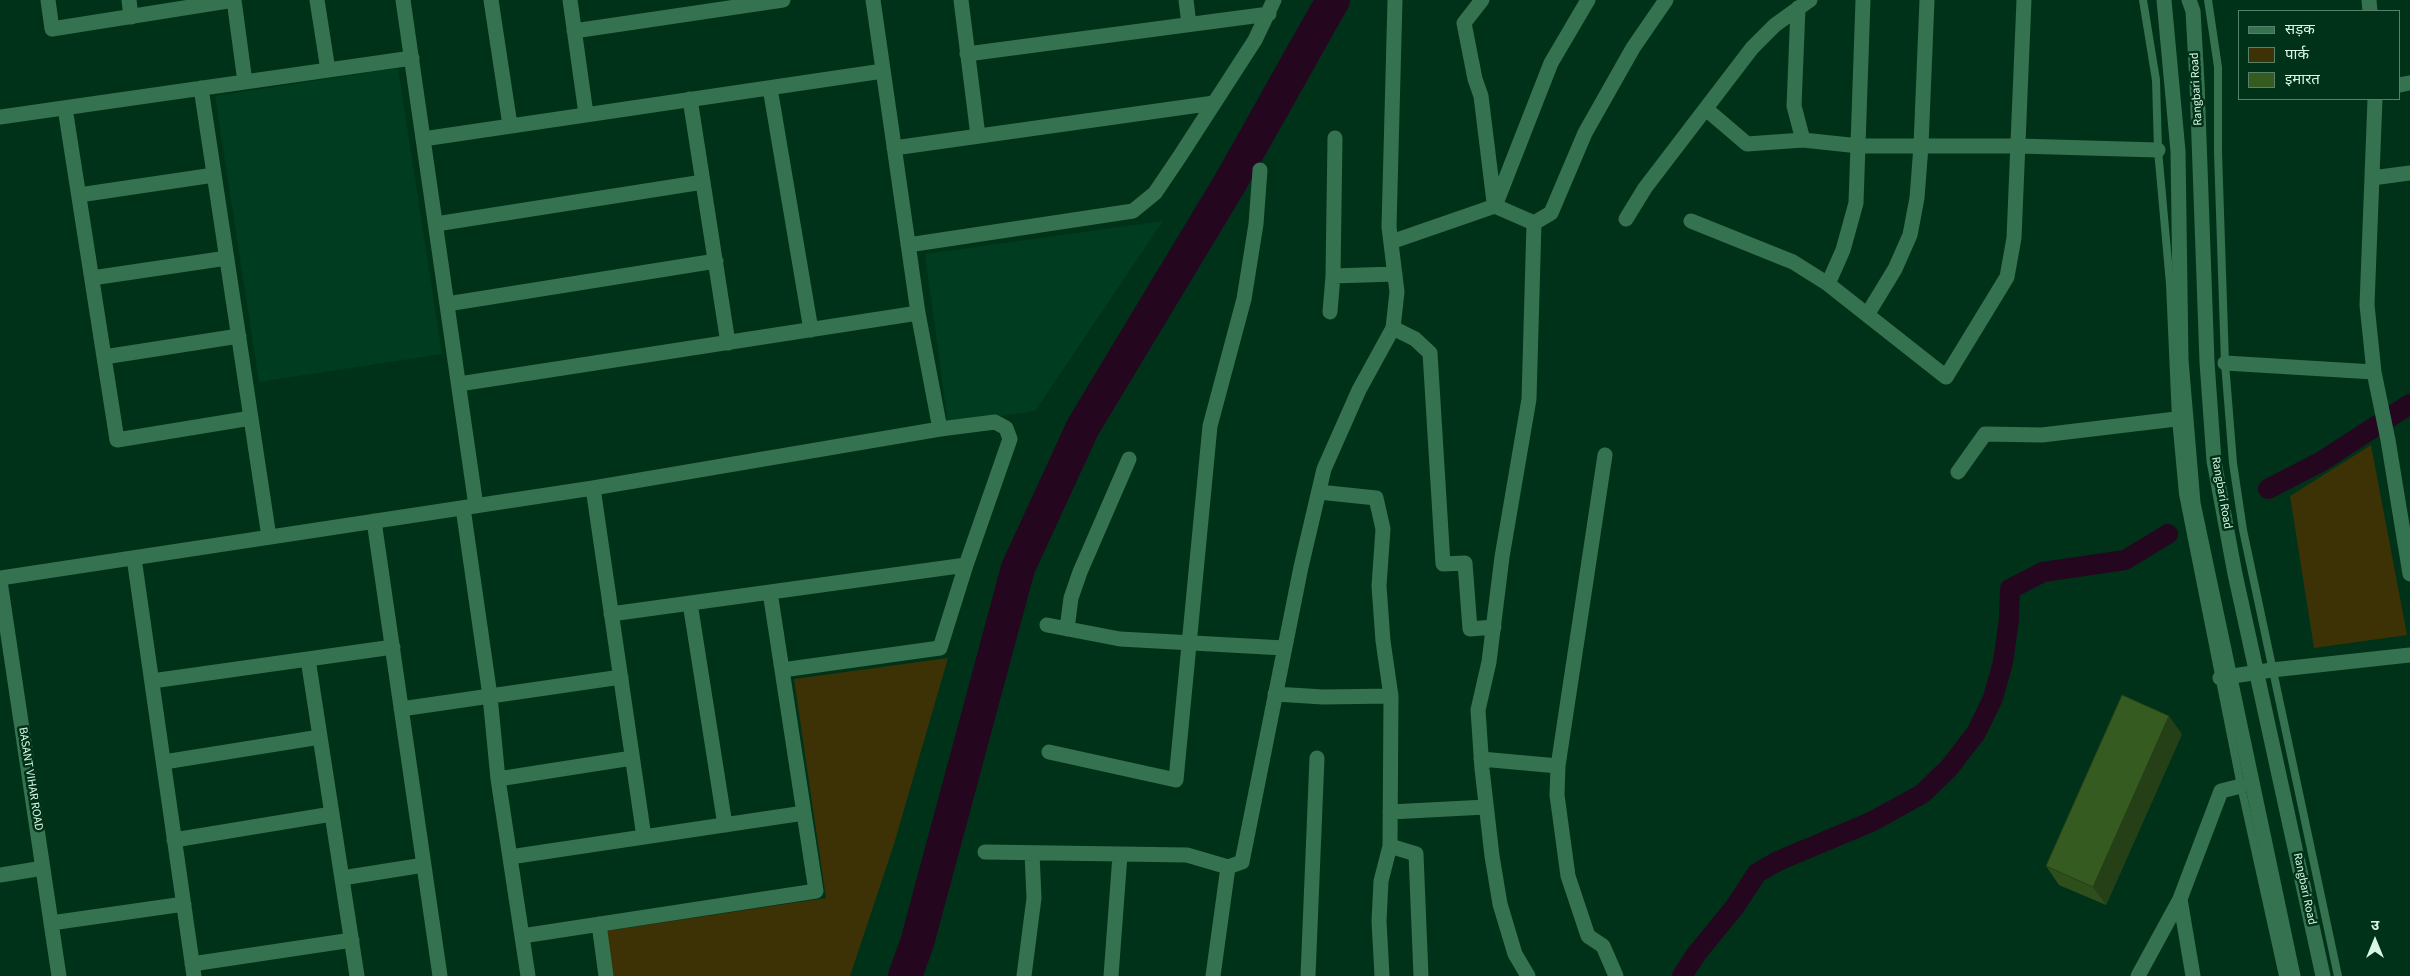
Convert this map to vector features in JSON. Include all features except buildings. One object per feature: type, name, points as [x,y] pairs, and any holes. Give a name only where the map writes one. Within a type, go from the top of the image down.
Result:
[{"type":"street","points":[[48,0],[52,29],[234,0],[245,82]]},
{"type":"street","points":[[128,0],[131,17]]},
{"type":"street","points":[[317,0],[328,70]]},
{"type":"street","points":[[403,0],[459,384],[498,779],[528,976]]},
{"type":"street","points":[[491,0],[510,125]]},
{"type":"street","points":[[570,0],[586,114]]},
{"type":"street","points":[[574,31],[783,0]]},
{"type":"street","points":[[873,0],[918,313],[940,430]]},
{"type":"street","points":[[960,0],[978,136]]},
{"type":"street","points":[[1186,0],[1189,24]]},
{"type":"street","points":[[985,852],[1186,855],[1228,867],[1242,862],[1284,648],[1324,469],[1359,390],[1393,328],[1397,292],[1389,227],[1395,0]]},
{"type":"street","points":[[1482,0],[1464,23],[1475,79],[1481,96],[1495,206]]},
{"type":"street","points":[[1495,206],[1551,63],[1588,0]]},
{"type":"street","points":[[1534,223],[1551,214],[1585,134],[1633,48],[1666,0]]},
{"type":"street","points":[[1828,284],[1843,250],[1856,203],[1863,0]]},
{"type":"street","points":[[1867,315],[1896,269],[1910,235],[1917,198],[1921,146],[1927,0]]},
{"type":"street","points":[[1690,221],[1793,262],[1828,284],[1946,377],[2007,277],[2014,238],[2024,0]]},
{"type":"street","name":"Rangbari Road","points":[[2164,0],[2178,151],[2181,360],[2193,502],[2294,976]]},
{"type":"street","name":"Rangbari Road","points":[[2189,0],[2193,11],[2197,83],[2207,362],[2214,461],[2235,574],[2323,976]]},
{"type":"street","points":[[1803,140],[1794,106],[1804,4]]},
{"type":"street","points":[[1626,219],[1645,188],[1752,48],[1775,25],[1804,4]]},
{"type":"street","points":[[967,54],[1189,24],[1272,7]]},
{"type":"street","points":[[908,245],[1133,211],[1155,193],[1255,40],[1272,7]]},
{"type":"street","points":[[0,117],[412,58]]},
{"type":"street","points":[[423,139],[883,71]]},
{"type":"street","points":[[201,88],[269,537]]},
{"type":"street","points":[[770,88],[811,330]]},
{"type":"street","points":[[690,99],[728,343]]},
{"type":"street","points":[[2375,100],[2367,305],[2374,372],[2406,524],[2410,574]]},
{"type":"street","points":[[894,148],[1214,103]]},
{"type":"street","points":[[65,108],[117,440],[251,418]]},
{"type":"street","points":[[1706,109],[1747,144],[1803,140],[1859,146],[2019,146],[2158,150]]},
{"type":"street","points":[[1330,312],[1334,276],[1335,138]]},
{"type":"street","points":[[1049,752],[1176,780],[1210,426],[1244,299],[1256,224],[1260,170]]},
{"type":"street","points":[[2372,178],[2410,173]]},
{"type":"street","points":[[79,195],[214,174]]},
{"type":"street","points":[[436,224],[703,182]]},
{"type":"street","points":[[1391,242],[1495,206],[1534,223]]},
{"type":"street","points":[[1528,976],[1515,954],[1500,904],[1486,807],[1478,710],[1489,662],[1502,557],[1529,399],[1534,223]]},
{"type":"street","points":[[92,278],[227,258]]},
{"type":"street","points":[[447,304],[716,261]]},
{"type":"street","points":[[1334,276],[1395,274]]},
{"type":"street","points":[[459,384],[918,313]]},
{"type":"street","points":[[1393,328],[1415,340],[1430,353],[1443,564],[1465,563],[1470,629],[1494,627]]},
{"type":"street","points":[[104,357],[239,336]]},
{"type":"street","points":[[2224,363],[2374,372]]},
{"type":"street","points":[[1958,472],[1985,434],[2042,435],[2176,419]]},
{"type":"street","points":[[0,580],[593,488],[940,430],[995,422],[1006,428],[1010,439],[966,565],[940,648],[782,670]]},
{"type":"street","points":[[1605,455],[1558,766],[1557,795],[1568,876],[1588,936],[1603,946],[1616,976]]},
{"type":"street","points":[[1067,629],[1071,598],[1080,572],[1129,459]]},
{"type":"street","points":[[593,488],[644,837]]},
{"type":"street","points":[[1319,492],[1376,498],[1383,529],[1379,586],[1383,642],[1391,696],[1390,846],[1382,881],[1379,921],[1382,976]]},
{"type":"street","points":[[374,521],[440,976]]},
{"type":"street","points":[[134,558],[193,970],[352,940]]},
{"type":"street","points":[[611,614],[966,565]]},
{"type":"street","name":"BASANT VIHAR ROAD","points":[[0,580],[59,976]]},
{"type":"street","points":[[522,936],[816,891],[770,592]]},
{"type":"street","points":[[690,603],[725,825]]},
{"type":"street","points":[[1047,626],[1120,639],[1284,648]]},
{"type":"street","points":[[152,681],[392,647]]},
{"type":"street","points":[[2220,678],[2272,670],[2410,655]]},
{"type":"street","points":[[308,659],[357,976]]},
{"type":"street","points":[[401,710],[620,677]]},
{"type":"street","points":[[1275,694],[1323,697],[1391,696]]},
{"type":"street","points":[[164,762],[320,737]]},
{"type":"street","points":[[498,779],[632,758]]},
{"type":"street","points":[[1308,976],[1317,758]]},
{"type":"street","points":[[1481,759],[1558,766]]},
{"type":"street","points":[[2138,976],[2180,899],[2221,791],[2241,786]]},
{"type":"street","points":[[1390,812],[1486,807]]},
{"type":"street","points":[[510,857],[804,813]]},
{"type":"street","points":[[174,840],[332,814]]},
{"type":"street","points":[[1390,846],[1416,854],[1420,976]]},
{"type":"street","points":[[1024,976],[1034,898],[1032,853]]},
{"type":"street","points":[[1111,976],[1120,855]]},
{"type":"street","points":[[342,878],[424,865]]},
{"type":"street","points":[[1213,976],[1228,867]]},
{"type":"street","points":[[0,874],[43,868]]},
{"type":"street","points":[[2180,899],[2193,976]]},
{"type":"street","points":[[51,923],[184,904]]},
{"type":"street","points":[[599,924],[606,976]]},
{"type":"lane","points":[[2143,0],[2156,80],[2158,150],[2170,284],[2176,419],[2183,494],[2241,786],[2283,976]]},
{"type":"lane","points":[[2208,0],[2218,67],[2218,152],[2224,363],[2233,463],[2243,530],[2338,976]]},
{"type":"shaded area","points":[[398,68],[442,354],[259,382],[215,96]]},
{"type":"shaded area","points":[[1163,221],[1035,411],[948,424],[925,254]]},
{"type":"green space","points":[[2371,445],[2407,635],[2314,648],[2290,496]]},
{"type":"green space","points":[[948,658],[894,844],[850,976],[613,976],[606,931],[826,898],[794,679]]},
{"type":"waterway","points":[[905,976],[917,943],[1018,568],[1083,427],[1230,183],[1333,0]]},
{"type":"waterway","points":[[2268,489],[2322,461],[2410,404]]},
{"type":"waterway","points":[[1682,976],[1697,953],[1734,908],[1757,873],[1778,861],[1871,822],[1922,794],[1949,768],[1976,733],[1993,698],[2003,662],[2009,619],[2010,589],[2043,572],[2125,560],[2168,534]]}]
